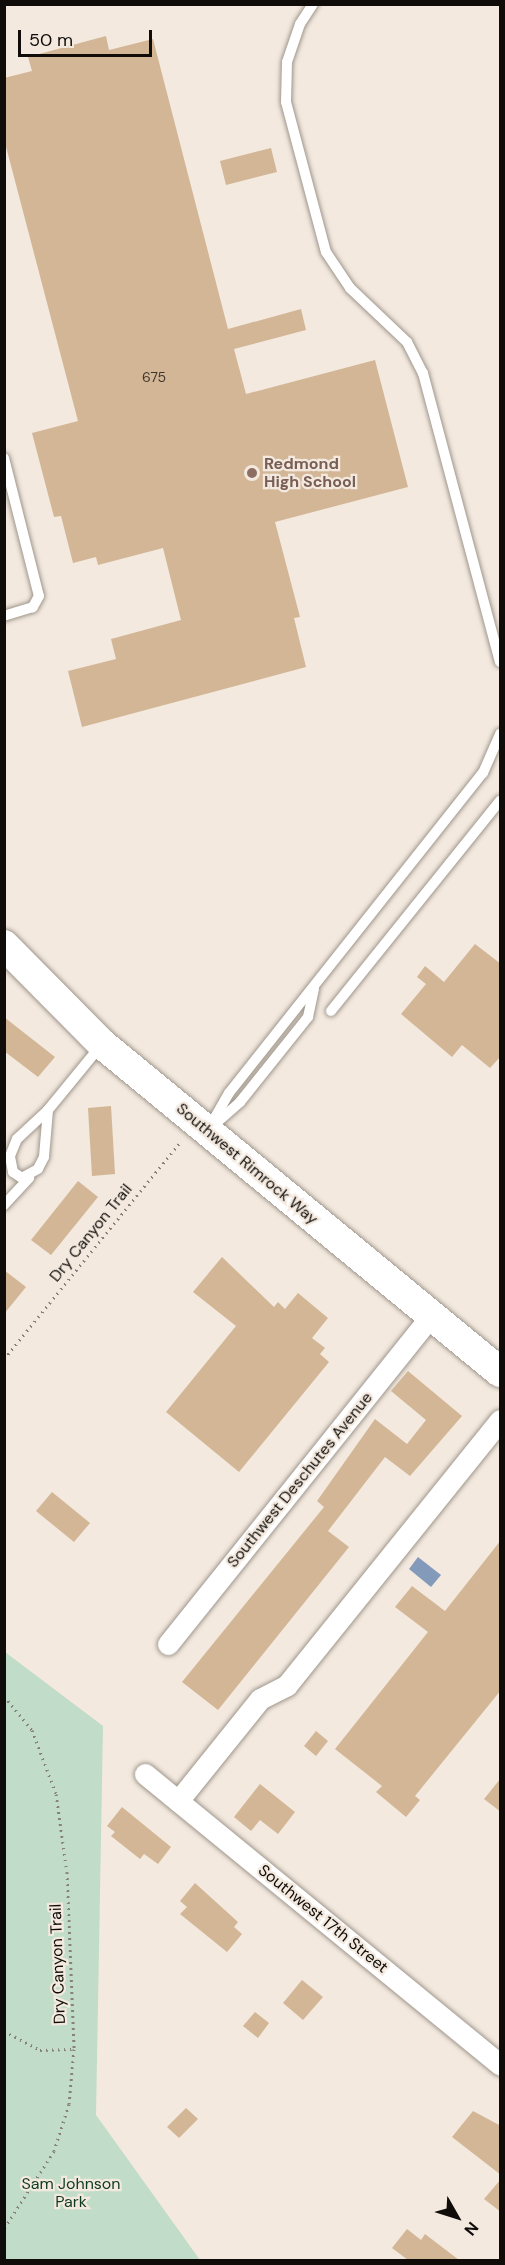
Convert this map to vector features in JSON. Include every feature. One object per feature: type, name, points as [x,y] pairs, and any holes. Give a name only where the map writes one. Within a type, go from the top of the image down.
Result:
[{"type":"main road","name":"Southwest Rimrock Way","points":[[4,945],[102,1044],[501,1372]]},
{"type":"street","name":"Southwest Deschutes Avenue","points":[[168,1644],[431,1316]]},
{"type":"street","points":[[178,1801],[260,1699],[286,1685],[501,1420]]},
{"type":"street","name":"Southwest 17th Street","points":[[145,1774],[501,2065]]},
{"type":"lane","points":[[313,4],[300,24],[287,62],[286,102],[326,252],[350,288],[407,342],[423,373],[501,662]]},
{"type":"lane","points":[[4,458],[39,596],[33,607],[4,616]]},
{"type":"lane","points":[[202,1126],[483,773],[501,734]]},
{"type":"lane","points":[[331,1011],[501,801]]},
{"type":"lane","points":[[29,1178],[13,1172],[10,1156],[17,1139],[48,1110],[102,1044]]},
{"type":"lane","points":[[4,1205],[29,1178],[44,1157],[48,1110]]},
{"type":"path","name":"Dry Canyon Trail","points":[[4,1359],[202,1126]]},
{"type":"path","name":"Dry Canyon Trail","points":[[4,1696],[32,1730],[56,1794],[67,1872],[74,2049],[69,2104],[54,2151],[4,2229]]},
{"type":"path","points":[[4,2031],[40,2050],[74,2049]]},
{"type":"green space","name":"Sam Johnson Park","points":[[5,1652],[103,1726],[96,2115],[200,2260],[5,2260]]},
{"type":"water","points":[[418,1557],[441,1575],[431,1587],[409,1569]]},
{"type":"building","points":[[106,36],[109,50],[153,39],[228,329],[301,309],[306,330],[234,349],[246,394],[375,360],[408,487],[275,522],[300,617],[294,618],[306,667],[82,727],[68,671],[116,659],[111,639],[181,620],[163,548],[98,565],[96,557],[73,563],[61,516],[54,517],[32,433],[78,421],[4,139],[4,78],[32,71],[28,57]]},
{"type":"building","points":[[271,148],[277,172],[226,185],[220,161]]},
{"type":"building","points":[[475,944],[501,964],[501,1056],[490,1068],[462,1045],[452,1057],[401,1014],[426,984],[417,977],[425,966],[444,982]]},
{"type":"building","points":[[4,1017],[55,1057],[38,1077],[4,1051]]},
{"type":"building","points":[[111,1106],[115,1174],[92,1176],[88,1108]]},
{"type":"building","points":[[78,1181],[98,1197],[51,1255],[31,1240]]},
{"type":"building","points":[[222,1257],[274,1307],[278,1302],[285,1309],[298,1293],[328,1318],[312,1338],[325,1348],[320,1354],[329,1362],[239,1472],[166,1412],[236,1326],[193,1292]]},
{"type":"building","points":[[4,1270],[26,1287],[4,1314]]},
{"type":"building","points":[[408,1371],[462,1416],[410,1476],[385,1457],[328,1531],[349,1547],[218,1710],[182,1682],[324,1507],[317,1501],[375,1419],[407,1444],[426,1420],[391,1391]]},
{"type":"building","points":[[52,1492],[90,1523],[74,1542],[36,1511]]},
{"type":"building","points":[[501,1540],[501,1690],[415,1796],[420,1800],[406,1817],[376,1792],[382,1786],[335,1749],[428,1632],[395,1607],[412,1586],[445,1611]]},
{"type":"building","points":[[316,1731],[328,1741],[316,1756],[304,1746]]},
{"type":"building","points":[[501,1778],[501,1812],[484,1799]]},
{"type":"building","points":[[260,1784],[295,1812],[278,1834],[260,1820],[251,1831],[234,1817]]},
{"type":"building","points":[[122,1807],[171,1847],[158,1864],[144,1854],[140,1859],[111,1836],[115,1832],[107,1826]]},
{"type":"building","points":[[195,1883],[238,1922],[234,1927],[242,1934],[227,1952],[180,1914],[187,1907],[180,1901]]},
{"type":"building","points":[[302,1980],[323,1997],[303,2020],[283,2003]]},
{"type":"building","points":[[255,2012],[269,2023],[258,2038],[243,2026]]},
{"type":"building","points":[[186,2108],[198,2119],[179,2138],[167,2127]]},
{"type":"building","points":[[473,2111],[501,2126],[501,2175],[452,2137]]},
{"type":"building","points":[[501,2179],[501,2212],[484,2199]]},
{"type":"building","points":[[407,2229],[421,2240],[425,2234],[459,2260],[408,2260],[392,2248]]},
{"type":"place","name":"Redmond High School","points":[[252,473]]}]
